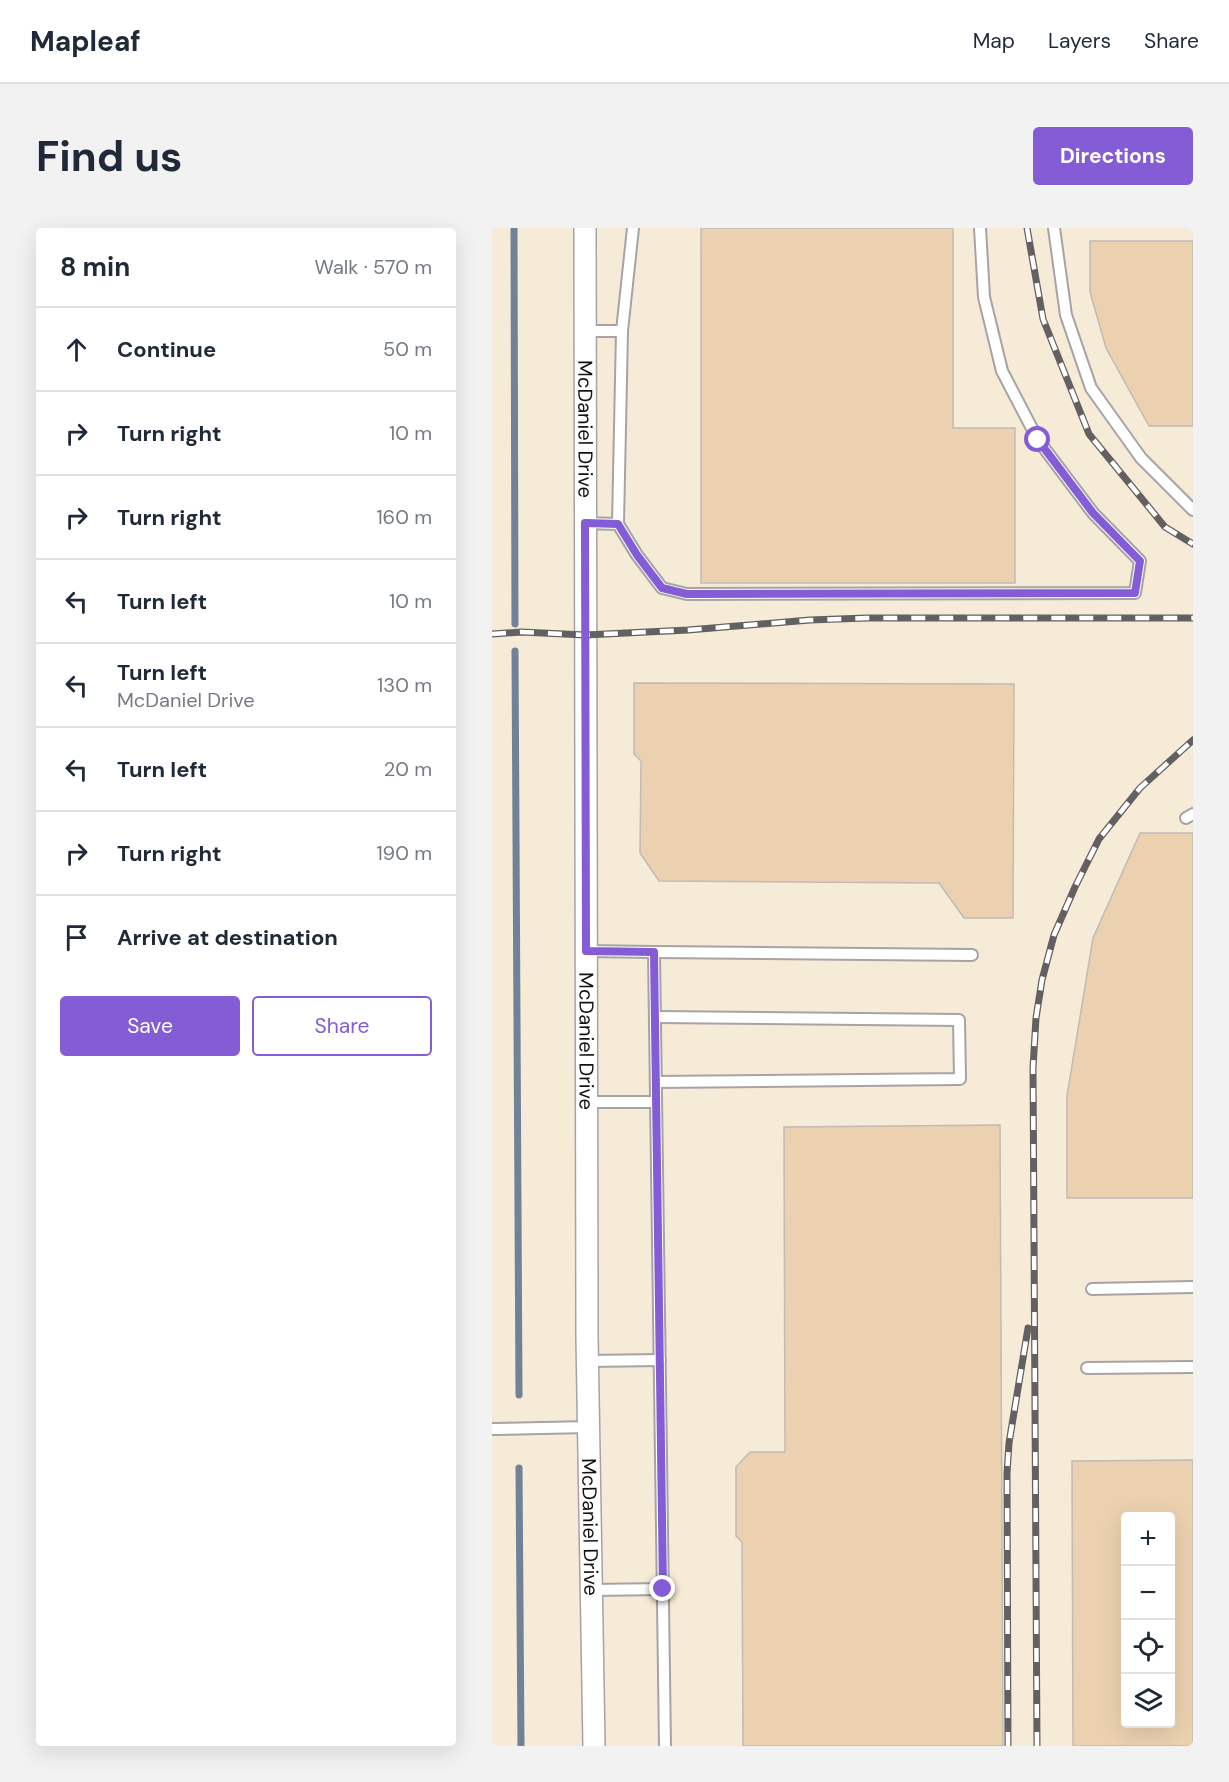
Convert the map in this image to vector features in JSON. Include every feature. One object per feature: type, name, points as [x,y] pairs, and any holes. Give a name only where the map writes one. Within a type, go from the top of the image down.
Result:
[{"type":"street","name":"McDaniel Drive","points":[[585,228],[588,1427],[594,1746]]},
{"type":"lane","points":[[633,228],[622,331],[618,524],[637,555],[662,588],[687,594],[1135,593],[1140,561],[1093,513],[1038,440],[1002,371],[984,297],[980,228]]},
{"type":"lane","points":[[1054,228],[1066,315],[1090,388],[1141,458],[1193,510]]},
{"type":"lane","points":[[585,331],[622,331]]},
{"type":"lane","points":[[585,523],[618,524]]},
{"type":"lane","points":[[586,951],[972,955]]},
{"type":"lane","points":[[654,952],[665,1746]]},
{"type":"lane","points":[[655,1017],[959,1020],[960,1079],[656,1082]]},
{"type":"lane","points":[[587,1102],[656,1102]]},
{"type":"lane","points":[[1092,1289],[1193,1287]]},
{"type":"lane","points":[[588,1361],[660,1360]]},
{"type":"lane","points":[[1087,1368],[1193,1367]]},
{"type":"lane","points":[[492,1429],[588,1427]]},
{"type":"lane","points":[[591,1590],[663,1589]]},
{"type":"shaded area","points":[[492,228],[1193,228],[1193,1746],[492,1746]]},
{"type":"building","points":[[701,228],[953,228],[953,428],[1015,428],[1015,583],[701,583]]},
{"type":"building","points":[[1090,241],[1193,241],[1193,426],[1149,426],[1106,348],[1090,292]]},
{"type":"building","points":[[634,683],[1014,684],[1013,918],[964,918],[939,883],[659,881],[640,853],[641,761],[634,754]]},
{"type":"building","points":[[1140,833],[1193,833],[1193,1198],[1067,1198],[1067,1096],[1093,938]]},
{"type":"building","points":[[1000,1125],[1003,1746],[743,1746],[742,1542],[736,1536],[736,1467],[750,1452],[785,1452],[784,1127]]},
{"type":"building","points":[[1193,1460],[1193,1746],[1073,1746],[1072,1461]]},
{"type":"waterway","points":[[514,228],[515,624]]},
{"type":"waterway","points":[[515,651],[519,1395]]},
{"type":"waterway","points":[[519,1468],[521,1746]]},
{"type":"railway","points":[[1027,228],[1043,319],[1089,434],[1165,527],[1193,544]]},
{"type":"railway","points":[[492,634],[521,632],[585,635],[867,618],[1193,618]]},
{"type":"railway","points":[[1037,1746],[1033,1068],[1036,1018],[1042,980],[1054,935],[1099,839],[1140,788],[1193,740]]},
{"type":"railway","points":[[1008,1746],[1007,1473],[1009,1443],[1028,1328]]},
{"type":"route","points":[[663,1589],[654,952],[586,951],[585,523],[618,524],[637,555],[662,588],[687,594],[1135,593],[1140,561],[1093,513],[1038,440]]}]
